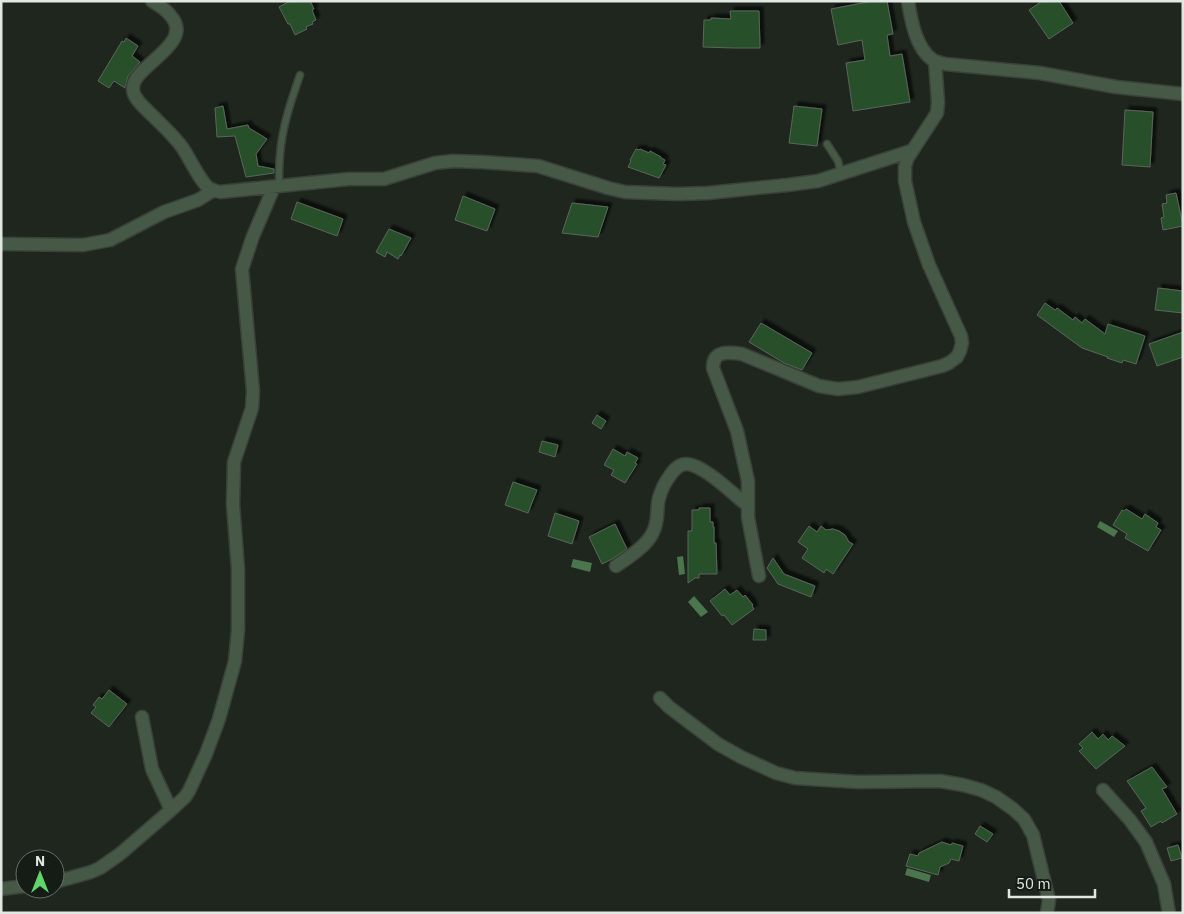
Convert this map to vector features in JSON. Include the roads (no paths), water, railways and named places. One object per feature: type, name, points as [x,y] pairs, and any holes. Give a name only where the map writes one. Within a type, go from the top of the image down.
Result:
[{"type":"street","points":[[152,1],[171,15],[175,23],[176,35],[172,43],[138,77],[134,83],[133,92],[136,98],[182,146],[204,183],[209,188],[220,192],[349,179],[384,179],[435,163],[453,161],[538,166],[624,192],[708,193],[788,186],[818,181],[911,151]]},
{"type":"street","points":[[908,1],[911,18],[920,45],[928,56],[935,61],[945,64],[1040,72],[1116,86],[1183,94]]},
{"type":"street","points":[[759,576],[748,517],[748,481],[737,431],[713,368],[713,361],[716,356],[723,353],[742,354],[819,386],[848,388],[942,366],[957,357],[960,351],[961,336],[929,265],[914,222],[905,180],[904,167],[907,159],[937,113],[935,61]]},
{"type":"street","points":[[65,880],[82,876],[100,868],[120,854],[171,810],[189,791],[219,719],[235,661],[238,630],[238,569],[232,504],[234,462],[250,416],[253,391],[242,269],[253,236],[276,187]]},
{"type":"street","points":[[1,244],[83,245],[110,240],[164,212],[198,200],[214,190]]},
{"type":"street","points":[[616,566],[649,539],[654,532],[660,493],[676,467],[688,464],[705,471],[747,505]]},
{"type":"street","points":[[660,698],[718,744],[776,773],[795,778],[858,782],[940,781],[972,787],[996,797],[1024,819],[1033,835],[1049,900],[1047,913]]},
{"type":"street","points":[[142,717],[152,769],[171,810]]},
{"type":"street","points":[[1103,790],[1130,820],[1146,842],[1164,884],[1170,913]]},
{"type":"street","points":[[1,889],[15,887]]},
{"type":"lane","points":[[276,187],[288,108],[300,75]]},
{"type":"lane","points":[[827,144],[838,161],[841,173]]}]
